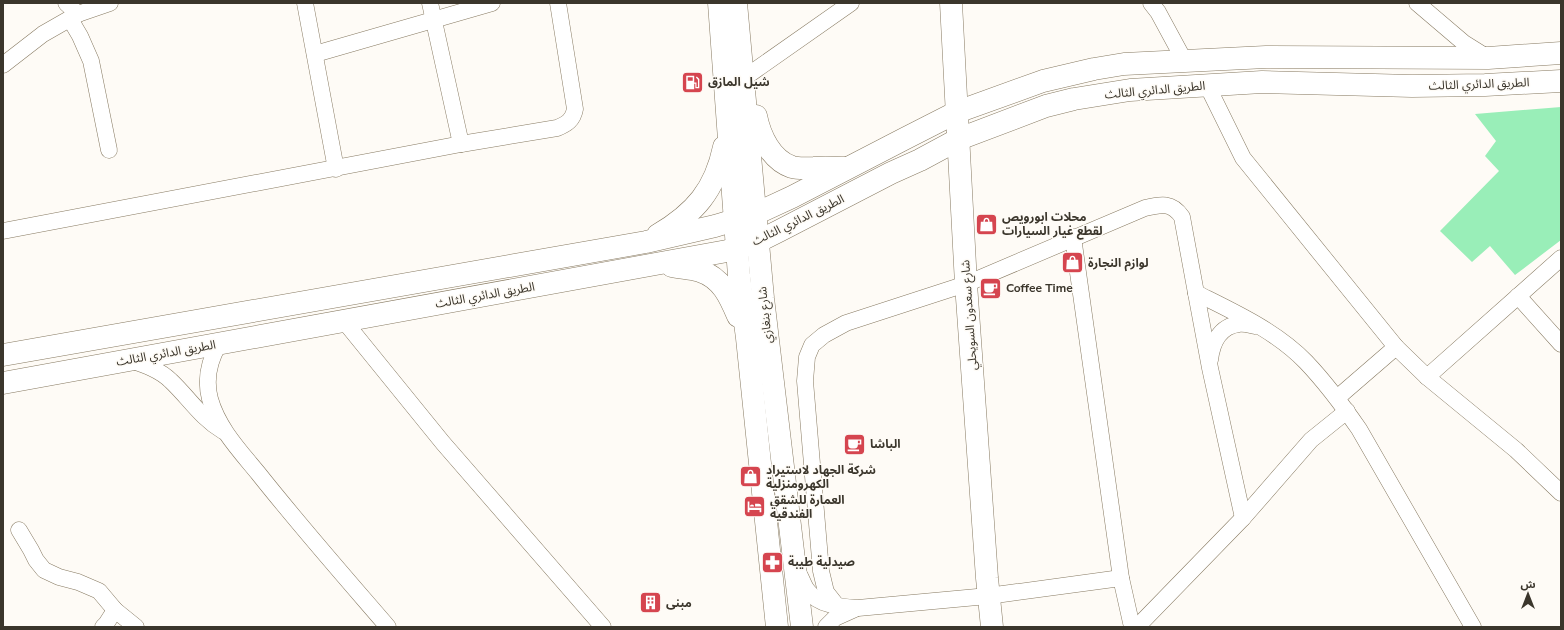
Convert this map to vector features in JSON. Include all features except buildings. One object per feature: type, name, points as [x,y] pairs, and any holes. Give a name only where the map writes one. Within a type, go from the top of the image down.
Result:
[{"type":"main road","name":"شارع بنغازي","points":[[719,3],[729,129],[745,217],[757,242],[802,627]]},
{"type":"main road","name":"شارع بنغازي","points":[[736,3],[745,67],[745,217],[737,248],[777,627]]},
{"type":"main road","name":"شارع سعدون السويحلي","points":[[951,3],[966,284],[988,596],[992,627]]},
{"type":"main road","name":"الطريق الدائري الثالث","points":[[3,355],[646,242],[745,217],[792,197],[957,112],[1003,94],[1060,76],[1124,64],[1184,60],[1266,57],[1488,58],[1561,53]]},
{"type":"main road","points":[[745,67],[758,126],[765,143],[778,158],[793,168],[847,168]]},
{"type":"main road","name":"الطريق الدائري الثالث","points":[[3,383],[712,255],[757,242],[959,139],[1046,106],[1074,99],[1130,90],[1262,82],[1412,86],[1485,85],[1561,81]]},
{"type":"main road","points":[[646,242],[682,218],[696,206],[707,193],[722,160],[729,129]]},
{"type":"main road","points":[[661,263],[700,271],[713,277],[723,286],[747,338]]},
{"type":"street","points":[[66,3],[74,17],[80,36],[93,66],[109,150]]},
{"type":"street","points":[[3,65],[43,34],[74,17],[110,3]]},
{"type":"street","points":[[305,3],[336,169]]},
{"type":"street","points":[[430,3],[461,144]]},
{"type":"street","points":[[315,54],[492,3]]},
{"type":"street","points":[[3,231],[336,169],[461,144],[557,128],[566,124],[573,118],[575,109],[558,3]]},
{"type":"street","points":[[1151,3],[1158,12],[1184,60]]},
{"type":"street","points":[[1417,3],[1464,43],[1488,58]]},
{"type":"street","points":[[745,67],[850,4]]},
{"type":"street","points":[[1207,85],[1243,158],[1396,347],[1427,377],[1516,450],[1561,493]]},
{"type":"street","points":[[837,606],[826,592],[821,571],[805,381],[807,357],[812,345],[824,334],[846,323],[966,284],[1073,237],[1158,204],[1168,205],[1178,210],[1182,217],[1210,368],[1243,518]]},
{"type":"street","points":[[1073,237],[1121,578],[1132,627]]},
{"type":"street","points":[[1427,377],[1561,258]]},
{"type":"street","points":[[1196,293],[1260,326],[1289,347],[1306,362],[1337,398],[1359,429],[1473,627]]},
{"type":"street","points":[[1518,296],[1561,344]]},
{"type":"street","points":[[344,321],[443,443],[603,627]]},
{"type":"street","points":[[1210,368],[1212,348],[1222,331],[1240,324],[1260,326]]},
{"type":"street","points":[[219,344],[213,354],[209,368],[208,384],[210,399],[216,415],[227,433],[303,529],[388,627]]},
{"type":"street","points":[[1337,398],[1396,347]]},
{"type":"street","points":[[126,360],[147,366],[160,372],[171,381],[206,419],[227,433]]},
{"type":"street","points":[[1137,627],[1243,518],[1310,440],[1346,411]]},
{"type":"street","points":[[18,530],[32,550],[36,560],[44,570],[99,591],[115,610],[136,627]]},
{"type":"street","points":[[795,565],[808,591],[822,602],[837,606],[858,608],[988,596],[1121,578]]},
{"type":"street","points":[[826,627],[836,618],[858,608]]},
{"type":"street","points":[[103,627],[115,610]]},
{"type":"green space","points":[[1561,107],[1561,240],[1515,275],[1490,246],[1472,262],[1440,231],[1499,171],[1485,156],[1496,141],[1475,114]]},
{"type":"place","name":"شيل المازق","points":[[693,82]]},
{"type":"place","name":"محلات ابورويص لقطع غيار السيارات","points":[[987,224]]},
{"type":"place","name":"لوازم النجارة","points":[[1072,263]]},
{"type":"place","name":"Coffee Time","points":[[991,288]]},
{"type":"place","name":"الباشا","points":[[854,444]]},
{"type":"place","name":"شركة الجهاد لاستيراد الكهرومنزلية","points":[[750,477]]},
{"type":"place","name":"العمارة للشقق الفندقية","points":[[754,507]]},
{"type":"place","name":"صيدلية طيبة","points":[[772,562]]},
{"type":"place","name":"مبنى","points":[[650,603]]}]
